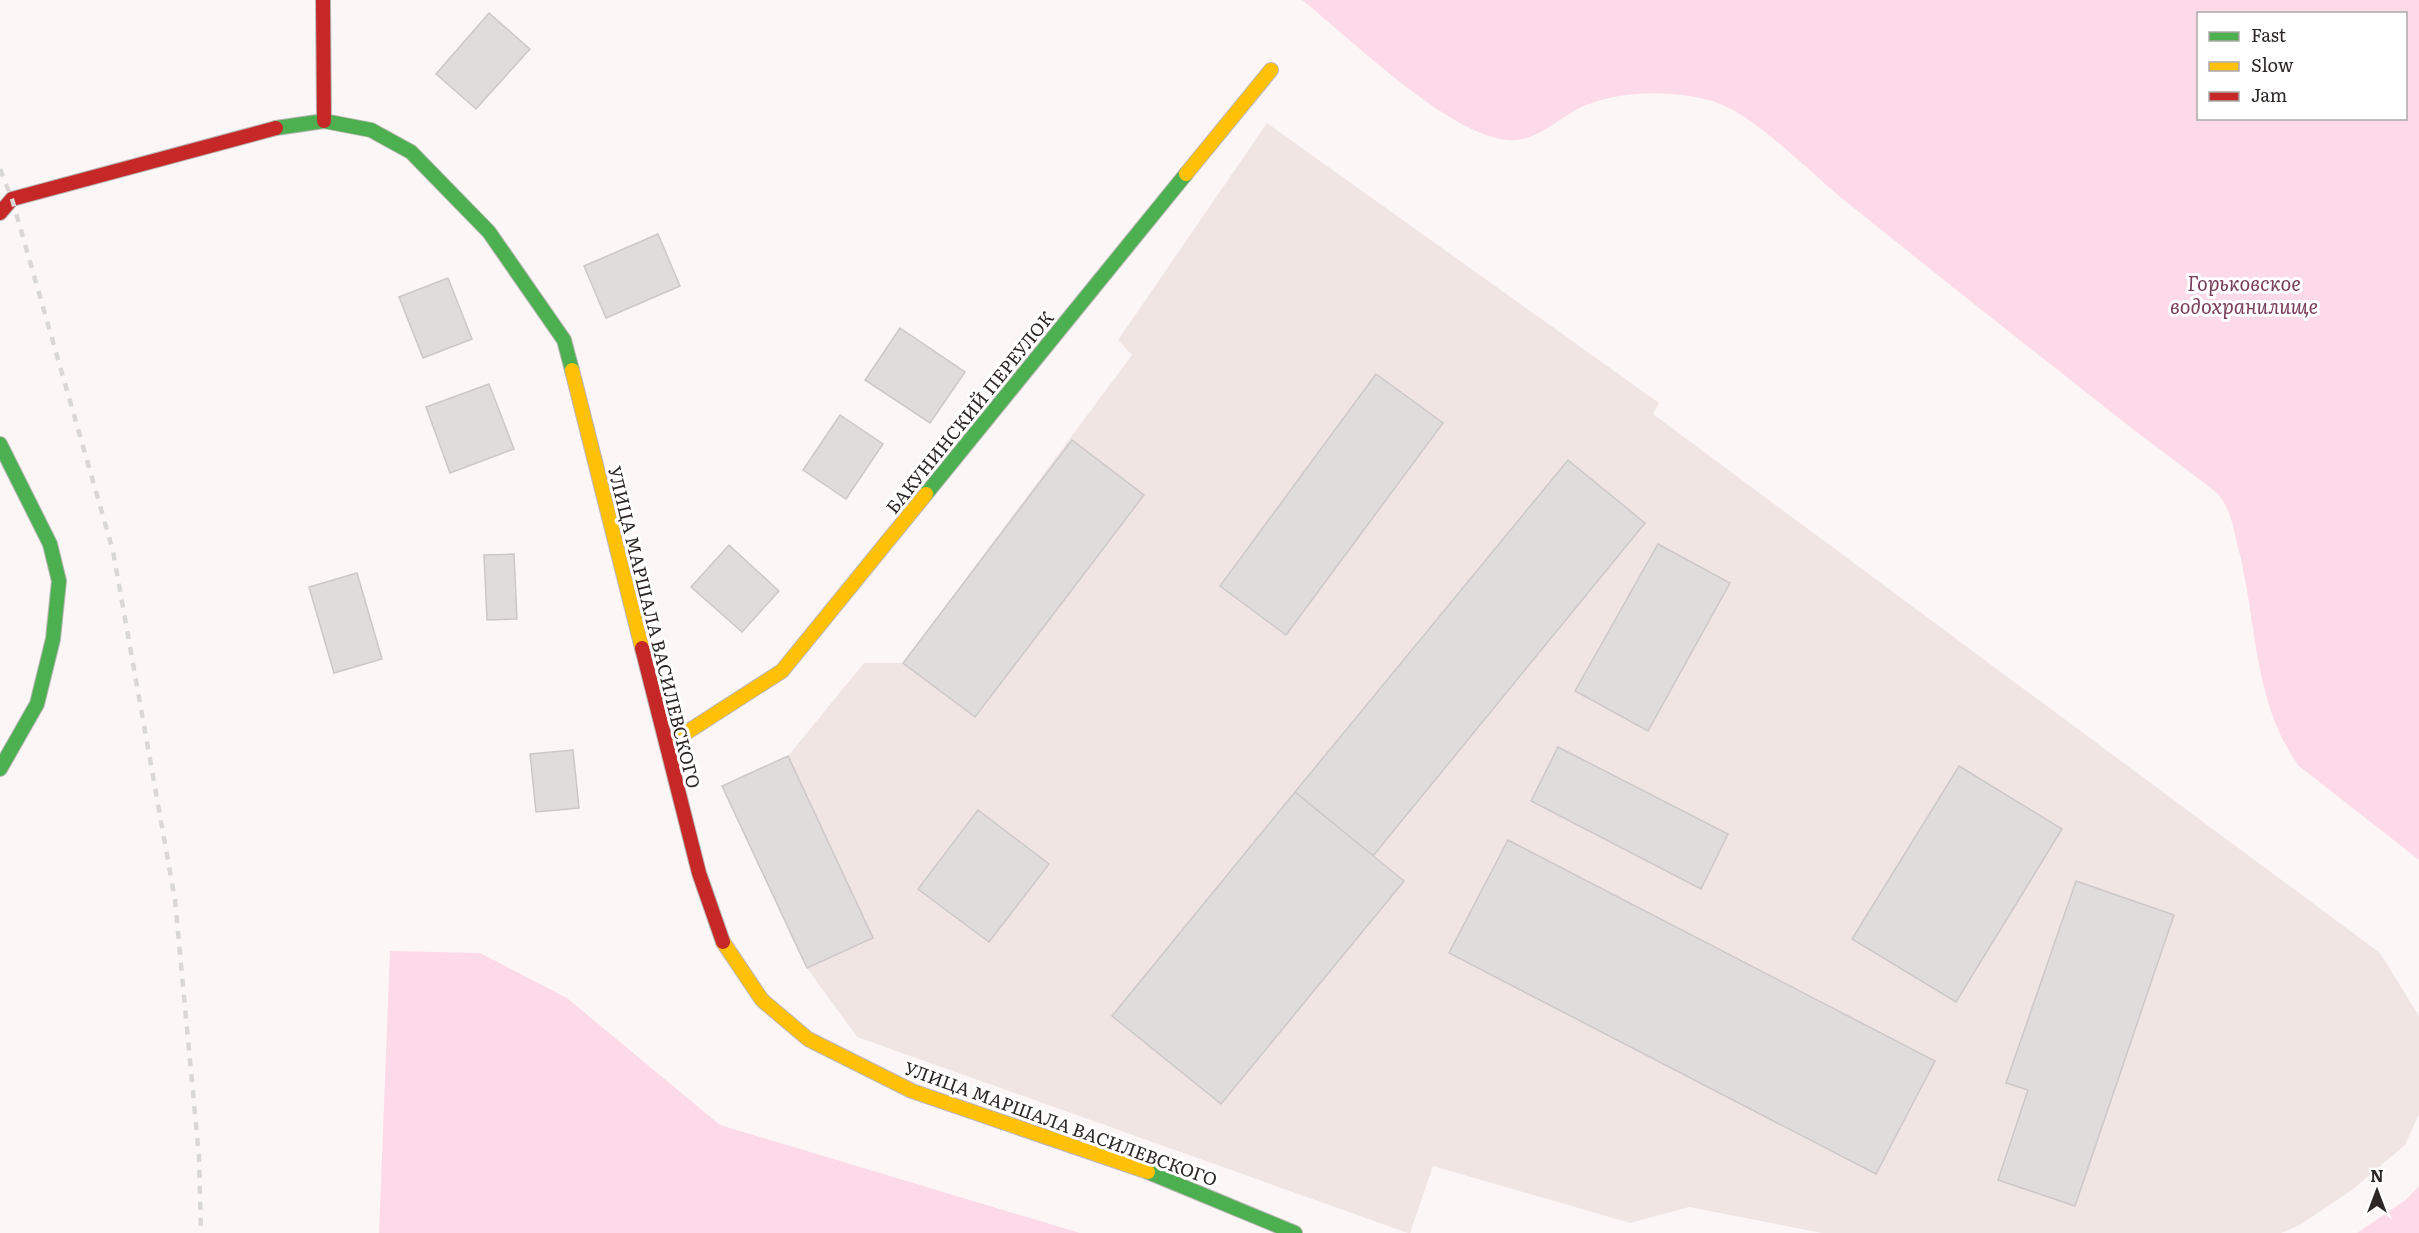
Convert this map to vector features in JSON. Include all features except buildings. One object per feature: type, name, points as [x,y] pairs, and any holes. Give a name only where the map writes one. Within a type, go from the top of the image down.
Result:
[{"type":"street","points":[[323,0],[324,120]]},
{"type":"street","name":"БАКУНИНСКИЙ ПЕРЕУЛОК","points":[[667,745],[782,670],[1271,70]]},
{"type":"street","name":"УЛИЦА МАРШАЛА ВАСИЛЕВСКОГО","points":[[0,213],[12,199],[285,125],[324,120],[371,130],[411,152],[489,232],[564,340],[699,873],[721,940],[762,1000],[808,1039],[912,1091],[1174,1181],[1295,1233]]},
{"type":"street","points":[[0,444],[50,544],[60,581],[53,639],[37,704],[0,769]]},
{"type":"shaded area","points":[[1267,123],[1659,403],[1653,414],[2380,953],[2419,1016],[2419,1114],[2405,1145],[2352,1190],[2300,1225],[2281,1233],[1822,1233],[1689,1207],[1630,1223],[1433,1166],[1410,1233],[1408,1233],[857,1037],[807,968],[722,786],[788,756],[864,663],[903,663],[1132,355],[1118,340]]},
{"type":"water","name":"Горьковское водохранилище","points":[[1302,0],[2419,0],[2419,860],[2299,766],[2284,742],[2264,689],[2233,525],[2217,493],[1914,256],[1764,131],[1746,118],[1712,101],[1697,97],[1649,93],[1601,100],[1576,110],[1529,137],[1507,140],[1483,134],[1456,121],[1428,103]]},
{"type":"water","points":[[390,951],[480,953],[567,998],[720,1125],[1080,1233],[379,1233]]},
{"type":"water","points":[[2419,1186],[2419,1233],[2357,1233],[2407,1199]]},
{"type":"railway","points":[[0,169],[12,199],[113,551],[175,900],[199,1157],[201,1233]]},
{"type":"traffic: fast","points":[[276,128],[324,121],[371,130],[411,152],[489,232],[564,340],[572,370]]},
{"type":"traffic: fast","points":[[926,494],[1186,174]]},
{"type":"traffic: fast","points":[[0,444],[50,544],[59,581],[53,639],[37,704],[0,769]]},
{"type":"traffic: fast","points":[[1148,1172],[1295,1233]]},
{"type":"traffic: slow","points":[[1186,174],[1271,70]]},
{"type":"traffic: slow","points":[[572,370],[642,648]]},
{"type":"traffic: slow","points":[[667,745],[782,671],[926,494]]},
{"type":"traffic: slow","points":[[723,942],[762,1000],[808,1039],[912,1091],[1148,1172]]},
{"type":"traffic: jam","points":[[323,0],[324,121]]},
{"type":"traffic: jam","points":[[0,213],[12,199],[276,128]]},
{"type":"traffic: jam","points":[[642,648],[699,873],[723,942]]}]
